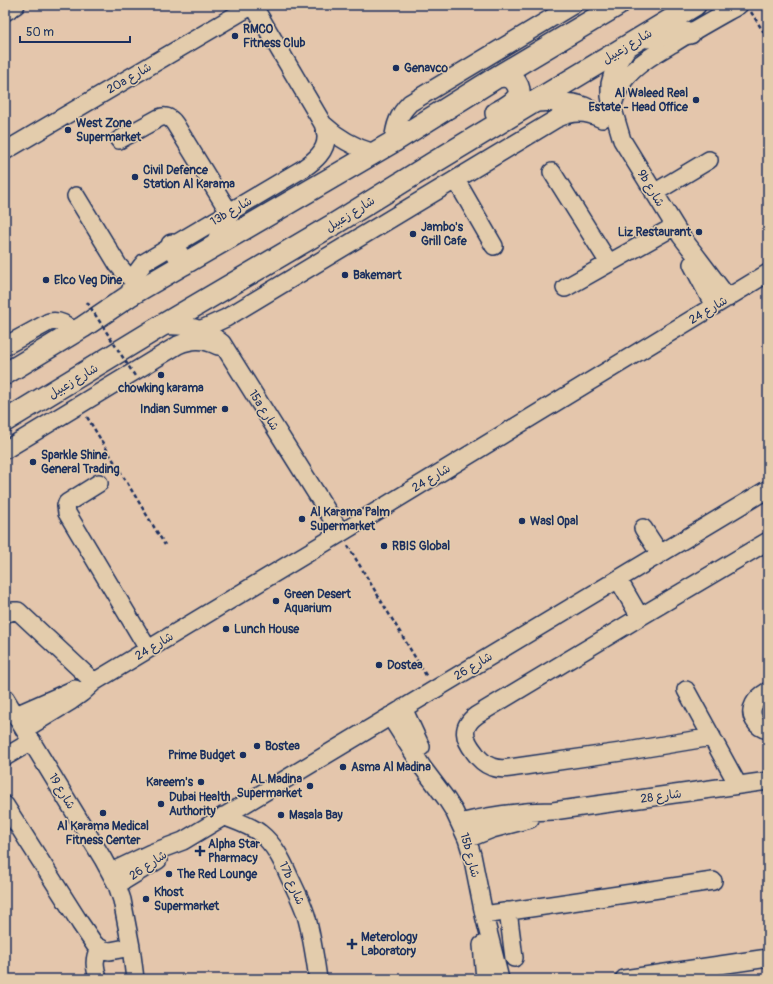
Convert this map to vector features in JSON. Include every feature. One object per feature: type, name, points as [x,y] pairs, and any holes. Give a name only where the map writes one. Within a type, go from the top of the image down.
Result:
[{"type":"main road","points":[[5,374],[74,332],[131,288],[184,264],[393,142],[497,77],[618,5]]},
{"type":"main road","name":"شارع زعبيل","points":[[5,421],[336,223],[695,5]]},
{"type":"main road","points":[[635,41],[690,33]]},
{"type":"main road","points":[[433,163],[436,152],[444,145],[505,108],[518,97],[519,90],[516,82],[503,76],[497,77]]},
{"type":"main road","points":[[217,244],[229,212]]},
{"type":"main road","points":[[172,245],[184,264]]},
{"type":"street","points":[[5,12],[16,5]]},
{"type":"street","name":"13b شارع","points":[[253,5],[323,124],[331,132],[346,142],[362,150],[374,153]]},
{"type":"street","name":"20a شارع","points":[[5,151],[253,5]]},
{"type":"street","points":[[393,142],[397,120],[410,103],[573,5]]},
{"type":"street","points":[[607,113],[621,85],[635,68],[650,57],[690,33],[745,8]]},
{"type":"street","name":"9b شارع","points":[[635,41],[618,62],[613,73],[610,84],[610,96],[607,113],[678,231],[691,263],[721,302]]},
{"type":"street","points":[[533,103],[575,102],[591,110],[607,113]]},
{"type":"street","points":[[202,329],[226,318],[556,119],[574,113],[594,115],[607,113]]},
{"type":"street","points":[[119,140],[162,117],[170,118],[229,212]]},
{"type":"street","name":"13b شارع","points":[[131,288],[138,270],[145,262],[304,168],[319,156],[324,147],[326,137],[323,124]]},
{"type":"street","points":[[654,193],[710,160]]},
{"type":"street","points":[[552,172],[609,263]]},
{"type":"street","points":[[456,180],[494,246]]},
{"type":"street","points":[[76,196],[124,273],[131,288]]},
{"type":"street","points":[[565,288],[609,263],[678,231]]},
{"type":"street","name":"شارع 24","points":[[25,730],[72,701],[94,682],[768,273]]},
{"type":"street","points":[[5,346],[49,322],[64,323],[74,332]]},
{"type":"street","name":"15a شارع","points":[[162,326],[176,325],[202,329],[213,335],[222,343],[341,533]]},
{"type":"street","points":[[5,450],[178,345],[188,341],[199,340],[219,346],[229,354]]},
{"type":"street","points":[[99,483],[67,503],[67,513],[148,649]]},
{"type":"street","name":"شارع 26","points":[[114,879],[155,862],[178,843],[768,489]]},
{"type":"street","points":[[639,530],[656,556]]},
{"type":"street","points":[[712,737],[628,751],[498,769],[487,765],[482,761],[468,744],[466,731],[467,724],[471,719],[768,541]]},
{"type":"street","points":[[618,579],[640,617]]},
{"type":"street","points":[[5,614],[18,611],[94,682]]},
{"type":"street","points":[[686,690],[738,785]]},
{"type":"street","points":[[768,691],[753,704],[752,712],[753,720],[758,726],[768,730]]},
{"type":"street","name":"شارع 19","points":[[5,698],[104,859],[114,879],[124,910],[135,979]]},
{"type":"street","name":"15b شارع","points":[[396,712],[416,737],[447,800],[460,822],[485,890],[482,935],[485,979]]},
{"type":"street","points":[[5,747],[25,730]]},
{"type":"street","points":[[5,757],[25,730]]},
{"type":"street","name":"شارع 28","points":[[460,822],[505,813],[521,811],[553,811],[768,782]]},
{"type":"street","points":[[5,805],[95,945],[99,948],[110,951],[131,947]]},
{"type":"street","name":"شارع 28","points":[[467,839],[492,829],[531,819],[553,811]]},
{"type":"street","name":"17b شارع","points":[[223,816],[250,827],[261,834],[270,842],[277,852],[301,900],[306,915],[310,929],[318,979]]},
{"type":"street","points":[[484,915],[713,881]]},
{"type":"street","points":[[508,911],[514,958]]},
{"type":"street","name":"15b شارع","points":[[484,915],[500,979]]},
{"type":"street","points":[[98,979],[95,968],[95,958],[99,948]]},
{"type":"street","points":[[624,979],[768,958]]},
{"type":"path","points":[[745,8],[768,39]]},
{"type":"path","points":[[87,302],[135,376]]},
{"type":"path","points":[[80,404],[165,545]]},
{"type":"path","points":[[341,533],[434,689]]},
{"type":"place","name":"RMCO Fitness Club","points":[[235,36]]},
{"type":"place","name":"Genavco","points":[[396,68]]},
{"type":"place","name":"Al Waleed Real Estate - Head Office","points":[[696,100]]},
{"type":"place","name":"West Zone Supermarket","points":[[68,130]]},
{"type":"place","name":"Civil Defence Station Al Karama","points":[[135,177]]},
{"type":"place","name":"Liz Restaurant","points":[[699,232]]},
{"type":"place","name":"Jambo's Grill Cafe","points":[[413,234]]},
{"type":"place","name":"Bakemart","points":[[345,275]]},
{"type":"place","name":"Elco Veg Dine","points":[[46,280]]},
{"type":"place","name":"chowking karama","points":[[161,375]]},
{"type":"place","name":"Indian Summer","points":[[225,409]]},
{"type":"place","name":"Sparkle Shine General Trading","points":[[33,462]]},
{"type":"place","name":"Al Karama Palm Supermarket","points":[[302,519]]},
{"type":"place","name":"Wasl Opal","points":[[522,521]]},
{"type":"place","name":"RBIS Global","points":[[384,546]]},
{"type":"place","name":"Green Desert Aquarium","points":[[276,601]]},
{"type":"place","name":"Lunch House","points":[[226,629]]},
{"type":"place","name":"Dostea","points":[[379,665]]},
{"type":"place","name":"Bostea","points":[[257,746]]},
{"type":"place","name":"Prime Budget","points":[[243,755]]},
{"type":"place","name":"Asma Al Madina","points":[[343,767]]},
{"type":"place","name":"Kareem's","points":[[201,782]]},
{"type":"place","name":"AL Madina Supermarket","points":[[310,786]]},
{"type":"place","name":"Dubai Health Authority","points":[[161,804]]},
{"type":"place","name":"Al Karama Medical Fitness Center","points":[[103,813]]},
{"type":"place","name":"Masala Bay","points":[[281,815]]},
{"type":"place","name":"Alpha Star Pharmacy","points":[[200,851]]},
{"type":"place","name":"The Red Lounge","points":[[169,874]]},
{"type":"place","name":"Khost Supermarket","points":[[146,899]]},
{"type":"place","name":"Meterology Laboratory","points":[[352,944]]}]
